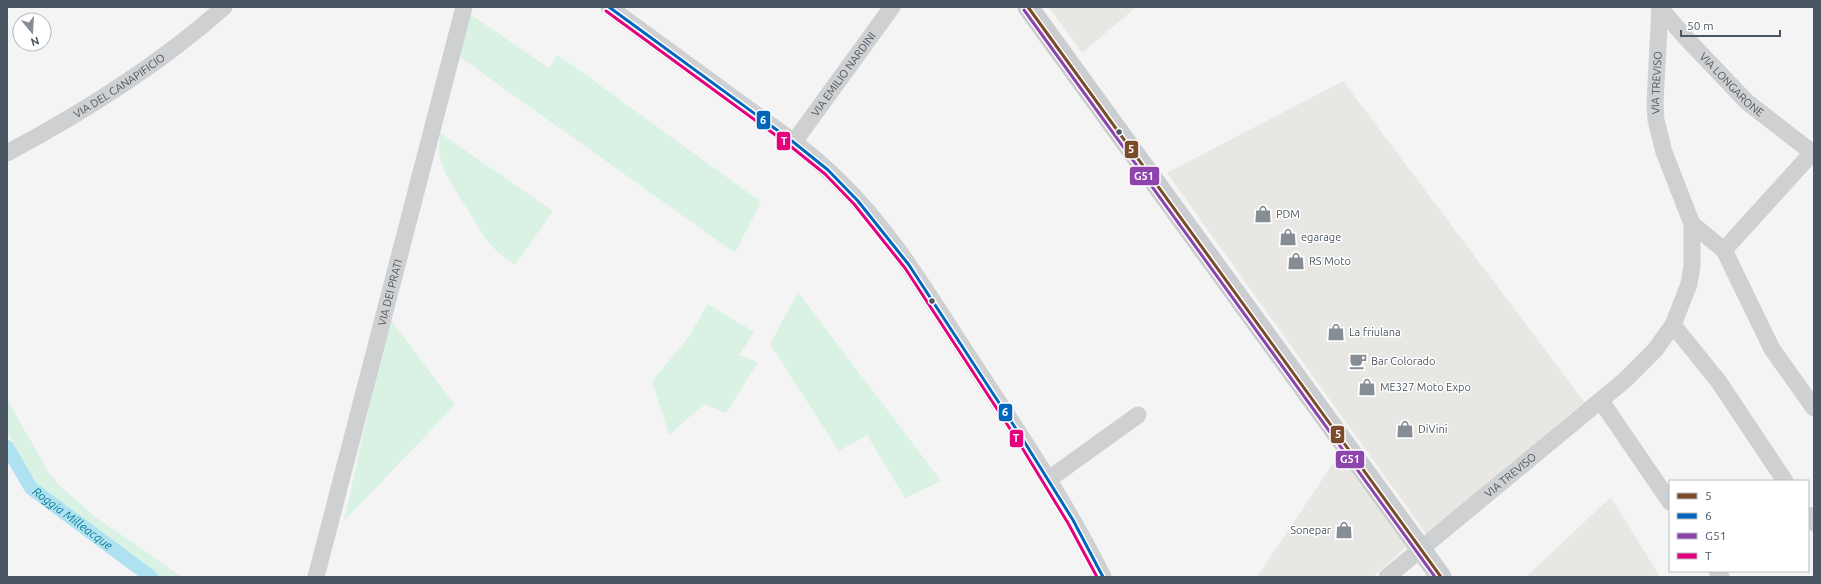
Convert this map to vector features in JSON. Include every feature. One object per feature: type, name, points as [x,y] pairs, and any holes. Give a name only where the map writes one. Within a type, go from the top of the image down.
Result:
[{"type":"main road","points":[[1028,7],[1441,577]]},
{"type":"street","name":"VIA DEL CANAPIFICIO","points":[[7,153],[70,118],[123,85],[171,51],[224,7]]},
{"type":"street","name":"VIA DEI PRATI","points":[[316,577],[464,7]]},
{"type":"street","points":[[609,7],[794,142],[838,179],[859,200],[879,224],[918,280],[1048,479],[1070,513],[1103,577]]},
{"type":"street","name":"VIA EMILIO NARDINI","points":[[794,142],[892,7]]},
{"type":"street","name":"VIA TREVISO","points":[[1387,577],[1601,401],[1641,365],[1663,340],[1672,325],[1688,284],[1692,266],[1692,224],[1664,152],[1656,120],[1655,102],[1660,7]]},
{"type":"street","name":"VIA LONGARONE","points":[[1660,7],[1687,39],[1747,102],[1813,154],[1724,250]]},
{"type":"street","name":"VIA TREVISO","points":[[1692,224],[1724,250],[1772,349],[1814,408]]},
{"type":"street","points":[[1672,325],[1719,382],[1784,480]]},
{"type":"street","points":[[1601,401],[1669,501]]},
{"type":"street","points":[[1048,479],[1138,415]]},
{"type":"shaded area","points":[[1049,7],[1136,7],[1082,53]]},
{"type":"shaded area","points":[[1343,81],[1584,402],[1427,535],[1167,173]]},
{"type":"shaded area","points":[[1340,453],[1406,547],[1373,577],[1257,577]]},
{"type":"shaded area","points":[[1611,497],[1660,577],[1526,577]]},
{"type":"green space","points":[[470,14],[549,68],[558,55],[761,202],[735,253],[460,57]]},
{"type":"green space","points":[[440,133],[553,211],[515,265],[498,253],[483,235],[445,173],[439,154]]},
{"type":"green space","points":[[798,292],[941,481],[905,498],[867,435],[839,451],[770,344]]},
{"type":"green space","points":[[708,304],[754,332],[739,355],[758,362],[726,413],[704,404],[669,435],[652,381],[688,338]]},
{"type":"green space","points":[[389,318],[455,405],[344,521]]},
{"type":"green space","points":[[7,399],[49,473],[59,485],[94,516],[182,577],[141,577],[36,497],[42,491],[25,468],[7,431]]},
{"type":"waterway","name":"Roggia Milleacque","points":[[7,447],[31,488],[151,577]]},
{"type":"transit line","name":"6","points":[[609,7],[792,141],[828,170],[858,201],[909,265],[1022,438],[1073,520],[1103,577]]},
{"type":"transit line","name":"5","points":[[1028,7],[1441,577]]},
{"type":"transit line","name":"G51","points":[[1024,10],[1435,577]]},
{"type":"transit line","name":"T","points":[[606,11],[789,145],[825,174],[854,204],[905,268],[1018,441],[1068,523],[1097,577]]},
{"type":"place","name":"PDM","points":[[1263,214]]},
{"type":"place","name":"egarage","points":[[1288,237]]},
{"type":"place","name":"RS Moto","points":[[1296,261]]},
{"type":"place","name":"La friulana","points":[[1336,332]]},
{"type":"place","name":"Bar Colorado","points":[[1358,361]]},
{"type":"place","name":"ME327 Moto Expo","points":[[1367,387]]},
{"type":"place","name":"DiVini","points":[[1405,429]]},
{"type":"place","name":"Sonepar","points":[[1344,530]]}]
